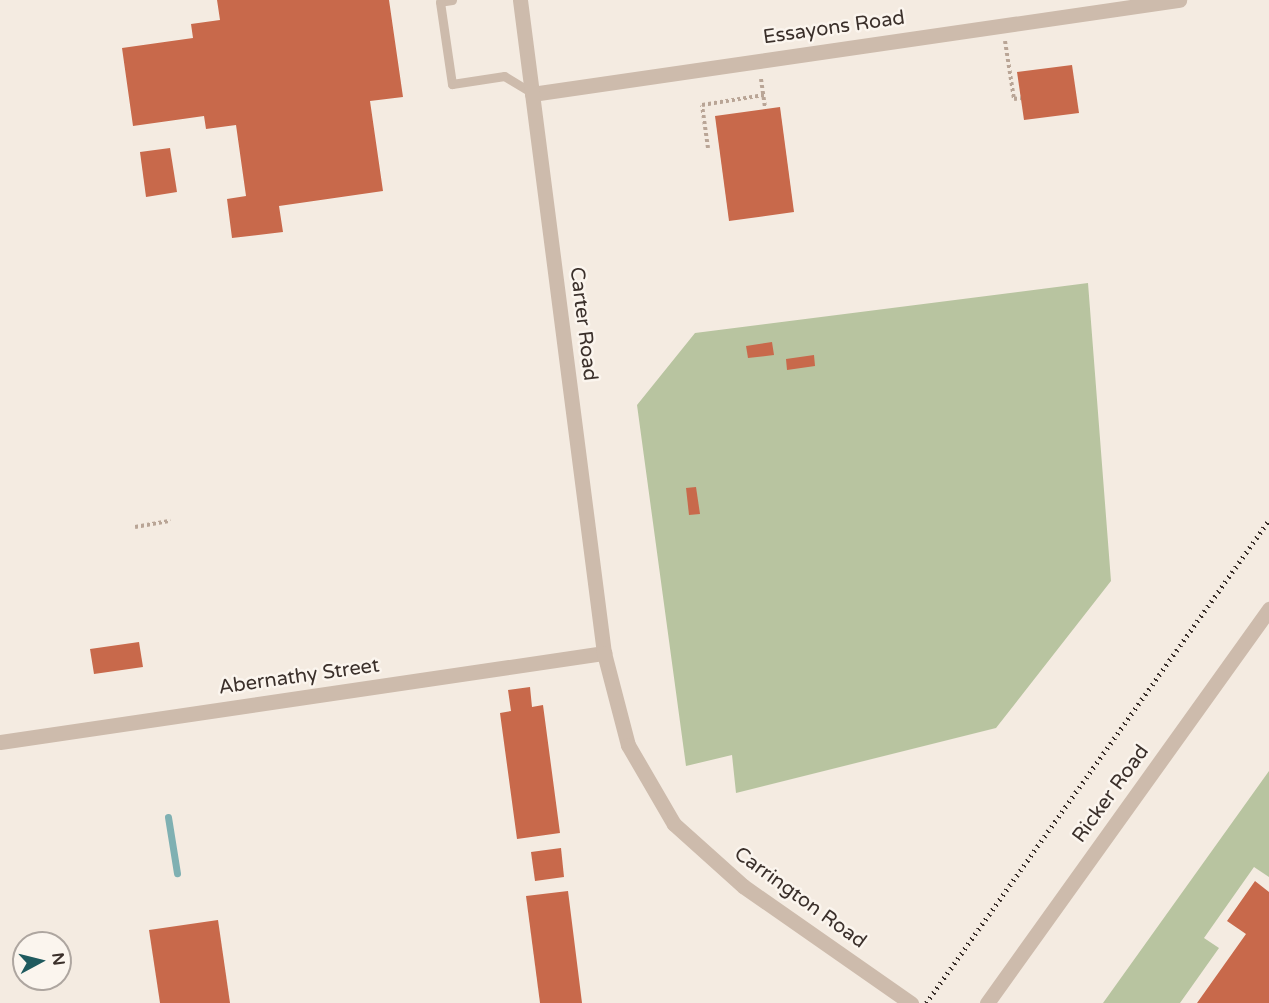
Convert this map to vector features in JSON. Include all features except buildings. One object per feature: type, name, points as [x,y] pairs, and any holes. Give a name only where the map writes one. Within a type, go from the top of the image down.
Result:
[{"type":"street","name":"Carter Road","points":[[520,0],[604,654]]},
{"type":"street","name":"Essayons Road","points":[[532,93],[1179,0]]},
{"type":"street","name":"Ricker Road","points":[[987,1003],[1269,609]]},
{"type":"street","name":"Abernathy Street","points":[[0,742],[604,654]]},
{"type":"street","name":"Carrington Road","points":[[604,654],[628,745],[674,824],[743,886],[911,1003]]},
{"type":"lane","points":[[452,0],[440,2],[452,84],[504,76],[532,93]]},
{"type":"path","points":[[1002,25],[1014,99],[1021,98]]},
{"type":"path","points":[[759,61],[765,109]]},
{"type":"path","points":[[708,148],[702,105],[764,95]]},
{"type":"path","points":[[135,527],[170,521]]},
{"type":"green space","points":[[1088,283],[1111,581],[996,728],[736,793],[732,755],[686,766],[637,405],[695,333]]},
{"type":"green space","points":[[1269,771],[1269,877],[1254,867],[1204,938],[1219,948],[1180,1003],[1103,1003]]},
{"type":"waterway","points":[[168,817],[177,873]]},
{"type":"railway","points":[[926,1003],[1269,520]]}]
